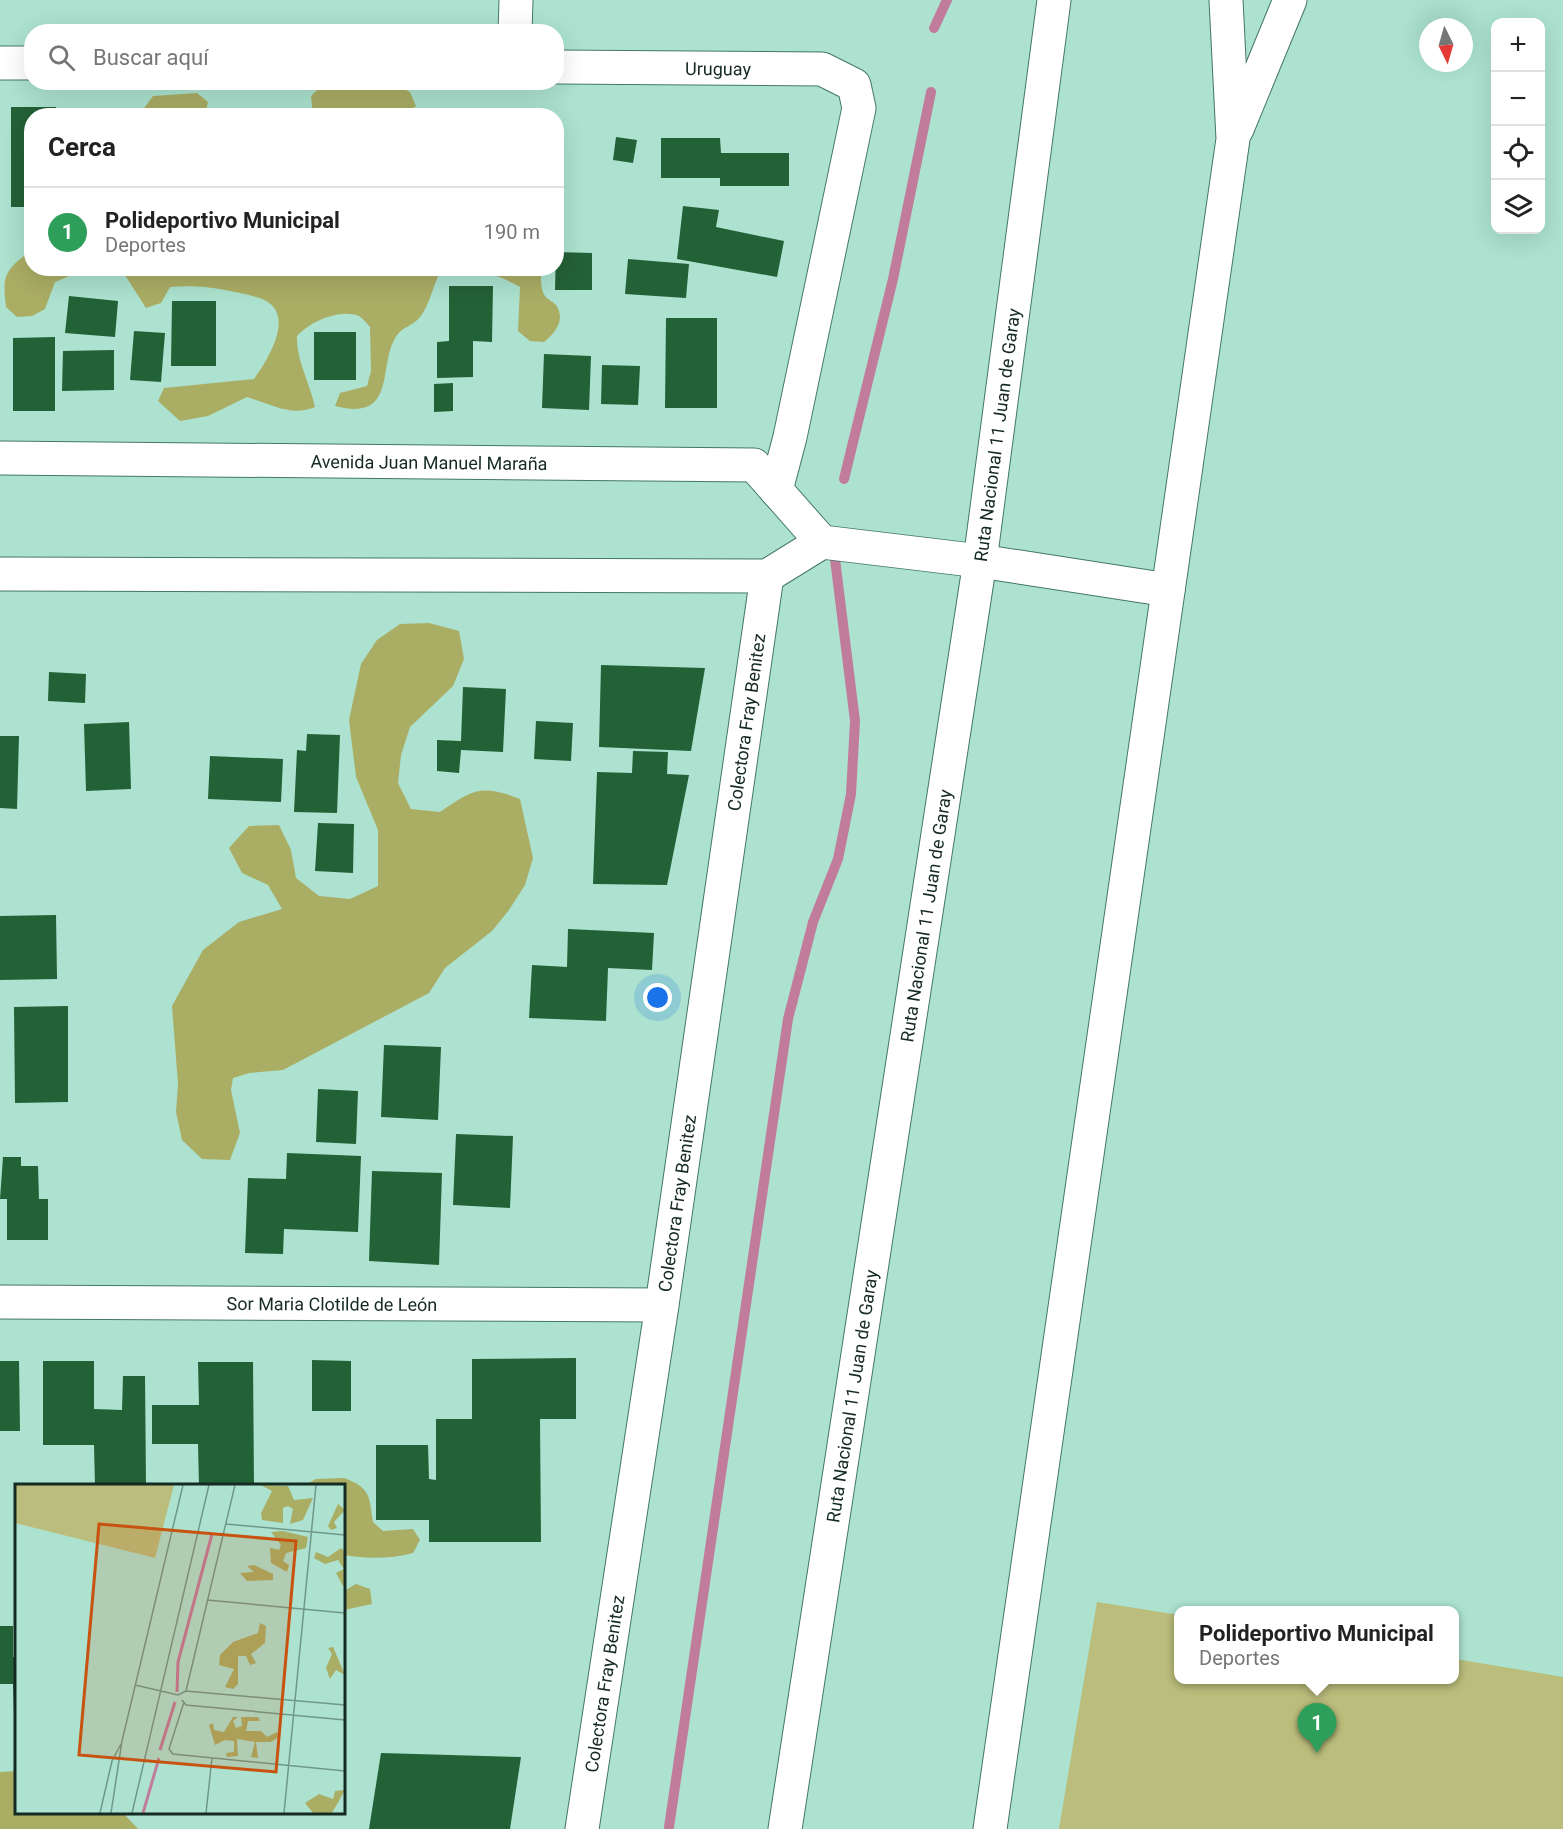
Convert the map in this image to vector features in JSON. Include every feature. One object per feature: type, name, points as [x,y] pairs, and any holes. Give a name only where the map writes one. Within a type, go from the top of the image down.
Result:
[{"type":"main road","points":[[515,24],[516,0]]},
{"type":"main road","name":"Ruta Nacional 11 Juan de Garay","points":[[785,1829],[980,561],[1054,0]]},
{"type":"main road","points":[[990,1829],[1233,139],[1226,0]]},
{"type":"main road","points":[[1233,139],[1290,0]]},
{"type":"main road","points":[[0,63],[24,63]]},
{"type":"main road","name":"Uruguay","points":[[564,67],[822,69],[854,85],[859,108],[790,437],[776,490]]},
{"type":"main road","name":"Avenida Juan Manuel Maraña","points":[[0,458],[754,465],[822,542]]},
{"type":"main road","points":[[0,574],[767,576],[822,542],[980,561],[1168,590]]},
{"type":"main road","name":"Colectora Fray Benitez","points":[[582,1829],[662,1305],[767,576]]},
{"type":"main road","name":"Sor Maria Clotilde de León","points":[[0,1302],[662,1305]]},
{"type":"green space","points":[[317,90],[406,90],[410,92],[416,106],[413,108],[312,108],[311,96]]},
{"type":"green space","points":[[197,93],[208,102],[207,108],[144,108],[153,96]]},
{"type":"green space","points":[[24,256],[24,276],[69,276],[55,282],[45,309],[32,316],[17,317],[6,307],[5,280],[16,263]]},
{"type":"green space","points":[[126,276],[438,276],[423,313],[418,320],[398,334],[392,346],[378,398],[369,406],[355,409],[335,406],[340,393],[367,386],[371,371],[370,327],[359,316],[343,314],[317,321],[297,336],[301,363],[315,407],[298,411],[289,410],[247,397],[208,416],[180,421],[158,401],[164,388],[254,379],[276,339],[278,317],[274,308],[259,298],[202,287],[170,287],[161,303],[146,308]]},
{"type":"green space","points":[[495,276],[541,276],[543,293],[556,305],[560,316],[558,326],[544,342],[530,341],[518,331],[520,287]]},
{"type":"green space","points":[[429,623],[459,631],[464,659],[453,686],[410,727],[401,755],[398,783],[411,809],[440,812],[461,798],[487,790],[520,799],[533,858],[525,885],[492,931],[445,968],[429,993],[283,1070],[249,1073],[233,1078],[231,1090],[240,1133],[230,1160],[202,1159],[182,1140],[176,1112],[178,1084],[172,1006],[203,950],[239,922],[282,909],[268,885],[242,873],[229,848],[249,826],[279,825],[291,850],[296,878],[319,896],[350,899],[378,886],[378,830],[356,777],[349,720],[361,664],[377,640],[400,624]]},
{"type":"green space","points":[[344,1478],[359,1485],[369,1499],[373,1522],[383,1531],[413,1529],[420,1540],[413,1553],[378,1558],[345,1555],[345,1484],[307,1484],[316,1479]]},
{"type":"green space","points":[[356,1584],[370,1589],[372,1604],[345,1610],[345,1590]]},
{"type":"green space","points":[[1097,1602],[1174,1614],[1174,1684],[1459,1684],[1459,1660],[1563,1677],[1563,1829],[1059,1829]]},
{"type":"green space","points":[[15,1771],[15,1814],[124,1814],[138,1829],[0,1829],[0,1772]]},
{"type":"building","points":[[11,107],[56,107],[24,108],[24,207],[11,207]]},
{"type":"building","points":[[616,137],[637,140],[633,163],[613,160]]},
{"type":"building","points":[[661,138],[720,138],[721,153],[789,153],[789,186],[720,186],[720,178],[661,178]]},
{"type":"building","points":[[683,206],[719,210],[716,227],[784,241],[777,277],[677,259]]},
{"type":"building","points":[[564,252],[592,253],[592,290],[555,290],[555,276],[564,276]]},
{"type":"building","points":[[628,259],[689,264],[686,298],[625,294]]},
{"type":"building","points":[[449,286],[493,286],[492,342],[473,341],[473,377],[437,378],[437,342],[449,341]]},
{"type":"building","points":[[69,296],[118,301],[115,337],[65,333]]},
{"type":"building","points":[[172,301],[216,301],[216,366],[171,366]]},
{"type":"building","points":[[666,318],[717,318],[717,408],[665,408]]},
{"type":"building","points":[[134,331],[165,333],[161,382],[130,380]]},
{"type":"building","points":[[314,332],[356,332],[356,380],[314,380]]},
{"type":"building","points":[[55,337],[55,411],[13,411],[13,338]]},
{"type":"building","points":[[114,350],[114,390],[62,391],[63,351]]},
{"type":"building","points":[[544,354],[591,356],[589,410],[542,408]]},
{"type":"building","points":[[602,365],[640,366],[638,405],[601,404]]},
{"type":"building","points":[[453,383],[453,411],[434,412],[434,384]]},
{"type":"building","points":[[601,665],[705,668],[691,751],[599,747]]},
{"type":"building","points":[[49,672],[86,674],[85,703],[48,701]]},
{"type":"building","points":[[463,687],[506,689],[503,752],[461,750],[459,773],[437,771],[437,740],[461,741]]},
{"type":"building","points":[[536,721],[573,723],[571,761],[534,759]]},
{"type":"building","points":[[129,722],[131,789],[86,791],[84,724]]},
{"type":"building","points":[[307,734],[340,735],[337,813],[294,812],[297,750],[306,751]]},
{"type":"building","points":[[0,736],[19,736],[17,809],[0,808]]},
{"type":"building","points":[[633,751],[668,752],[667,774],[689,775],[667,885],[593,884],[597,772],[632,773]]},
{"type":"building","points":[[210,756],[283,759],[281,802],[208,799]]},
{"type":"building","points":[[318,823],[354,824],[353,873],[315,871]]},
{"type":"building","points":[[56,915],[57,979],[0,980],[0,916]]},
{"type":"building","points":[[568,929],[654,933],[652,970],[608,968],[606,1021],[529,1018],[532,965],[567,967]]},
{"type":"building","points":[[68,1006],[68,1102],[15,1103],[14,1007]]},
{"type":"building","points":[[384,1045],[441,1047],[438,1120],[381,1117]]},
{"type":"building","points":[[318,1089],[358,1091],[356,1144],[316,1142]]},
{"type":"building","points":[[456,1134],[513,1136],[510,1208],[453,1205]]},
{"type":"building","points":[[287,1153],[361,1156],[358,1232],[284,1229],[283,1254],[245,1253],[248,1178],[286,1179]]},
{"type":"building","points":[[3,1157],[21,1157],[21,1166],[38,1166],[39,1199],[48,1199],[48,1240],[7,1240],[7,1199],[0,1199]]},
{"type":"building","points":[[372,1171],[442,1173],[439,1265],[369,1261]]},
{"type":"building","points":[[576,1358],[576,1419],[540,1419],[541,1542],[429,1542],[429,1520],[376,1520],[376,1445],[428,1445],[429,1479],[436,1480],[436,1419],[472,1419],[472,1359]]},
{"type":"building","points":[[312,1360],[351,1361],[351,1411],[312,1411]]},
{"type":"building","points":[[0,1361],[19,1361],[20,1431],[0,1431]]},
{"type":"building","points":[[43,1361],[94,1361],[94,1409],[122,1410],[123,1376],[145,1376],[146,1484],[95,1484],[94,1445],[43,1445]]},
{"type":"building","points":[[198,1362],[253,1362],[254,1484],[199,1484],[198,1444],[152,1444],[152,1405],[199,1405]]},
{"type":"building","points":[[0,1626],[13,1626],[15,1712],[13,1684],[0,1684]]},
{"type":"building","points":[[381,1753],[521,1757],[510,1829],[369,1829]]},
{"type":"waterway","points":[[934,28],[947,0]]},
{"type":"waterway","points":[[844,479],[893,279],[931,92]]},
{"type":"waterway","points":[[669,1827],[788,1019],[813,922],[838,859],[851,794],[855,721],[835,559]]},
{"type":"place","name":"Polideportivo Municipal","points":[[1317,1753]]}]
